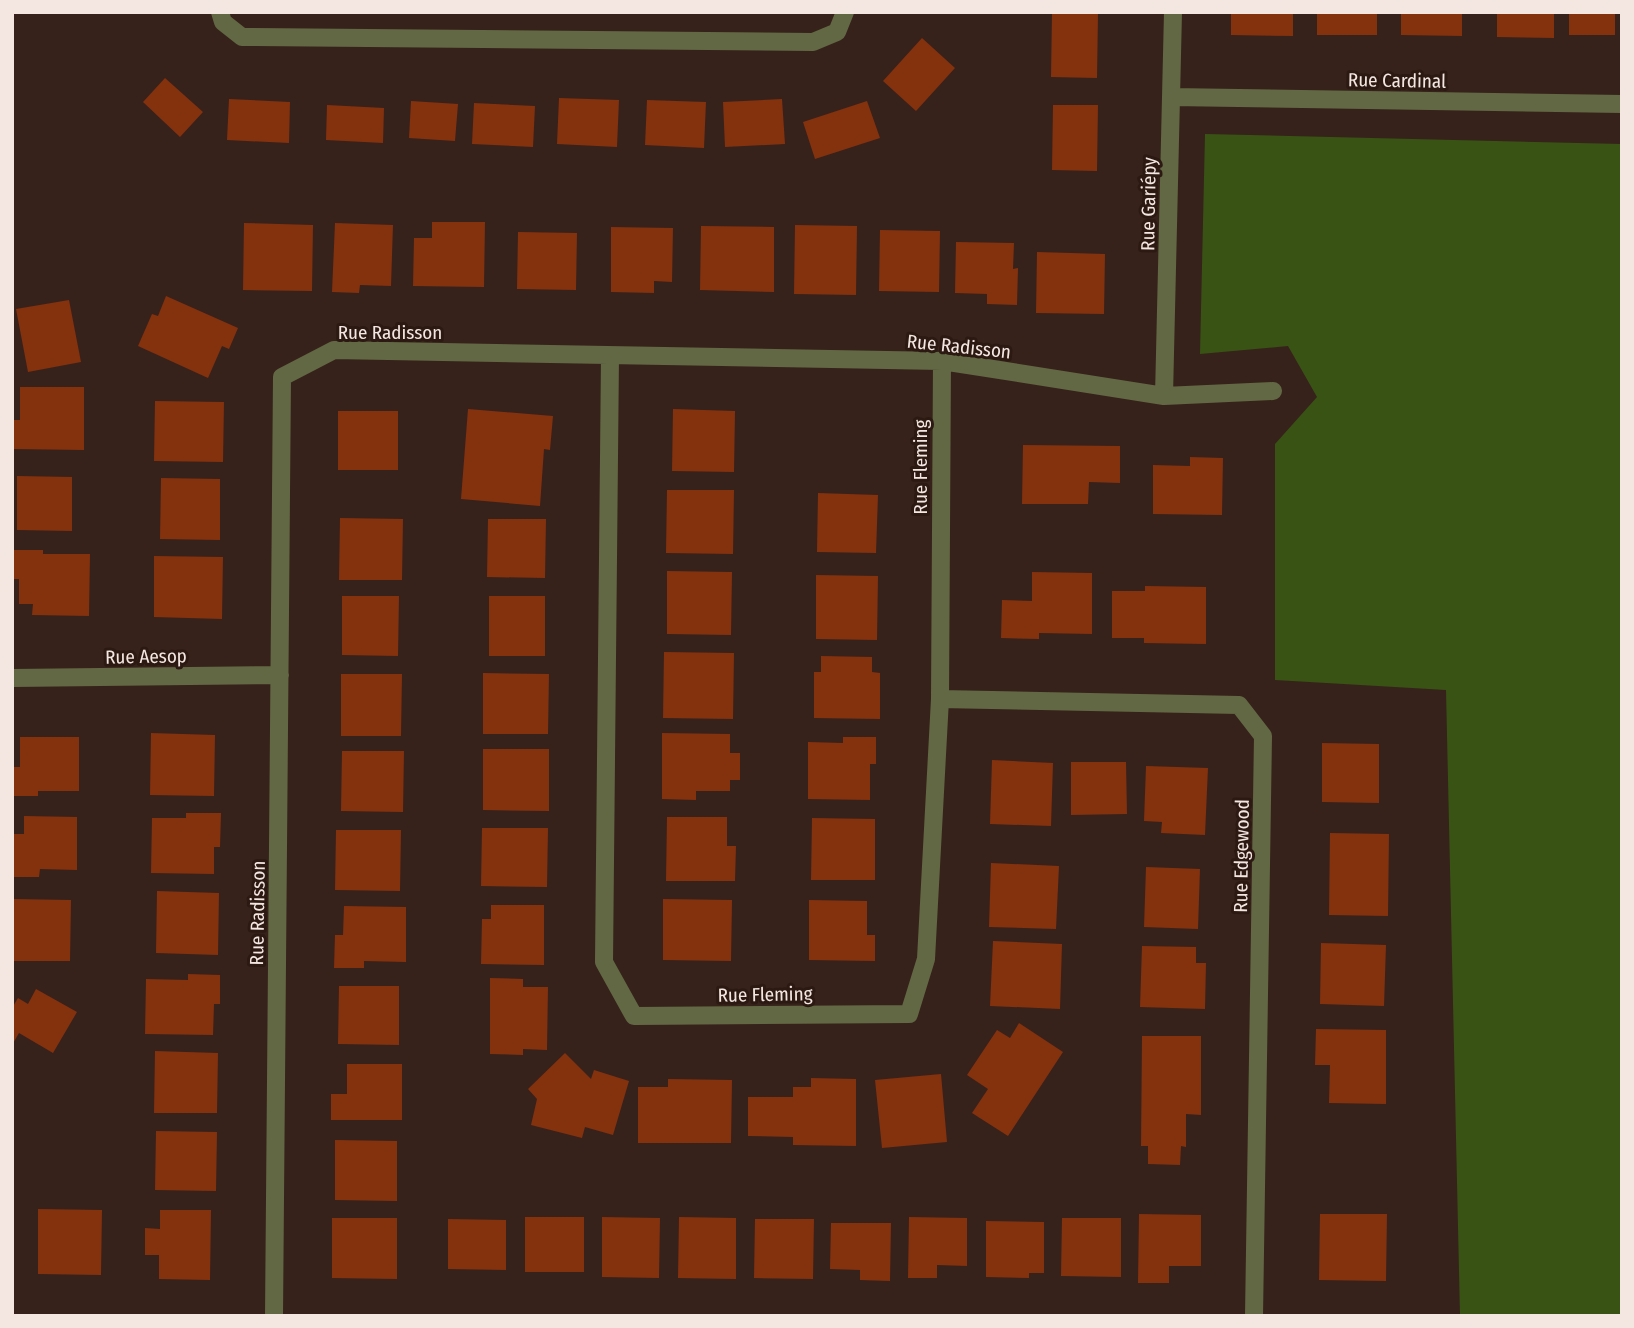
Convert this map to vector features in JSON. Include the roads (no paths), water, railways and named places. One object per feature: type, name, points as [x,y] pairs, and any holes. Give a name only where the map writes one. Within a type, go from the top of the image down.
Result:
[{"type":"street","points":[[220,12],[223,22],[242,37],[799,42],[813,42],[836,32],[845,12]]},
{"type":"street","name":"Rue Gariépy","points":[[1164,396],[1172,12]]},
{"type":"street","name":"Rue Cardinal","points":[[1172,97],[1622,104]]},
{"type":"street","name":"Rue Radisson","points":[[274,1316],[282,377],[334,350],[942,361],[1164,396],[1273,391]]},
{"type":"street","name":"Rue Fleming","points":[[610,356],[604,962],[634,1016],[909,1014],[926,959],[940,699],[942,361]]},
{"type":"street","name":"Rue Aesop","points":[[17,678],[280,675]]},
{"type":"street","name":"Rue Edgewood","points":[[940,699],[1239,705],[1264,736],[1254,1316]]}]
